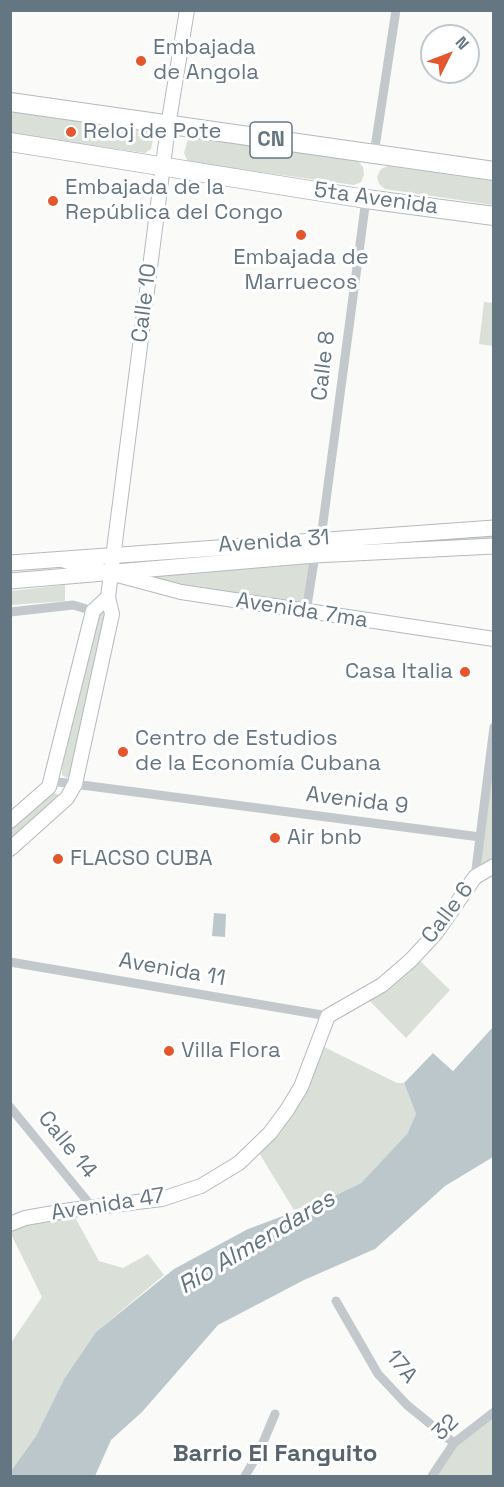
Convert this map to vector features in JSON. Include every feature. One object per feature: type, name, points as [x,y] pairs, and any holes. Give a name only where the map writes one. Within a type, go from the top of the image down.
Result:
[{"type":"highway","name":"5ta Avenida","points":[[10,102],[494,171]]},
{"type":"highway","name":"5ta Avenida","points":[[10,142],[366,199],[494,216]]},
{"type":"main road","name":"Calle 10","points":[[75,784],[111,614],[108,597],[113,554],[168,126],[186,10]]},
{"type":"main road","name":"Avenida 31","points":[[10,563],[321,538],[494,528]]},
{"type":"main road","name":"Avenida 31","points":[[10,581],[315,555],[494,546]]},
{"type":"main road","points":[[392,551],[494,554]]},
{"type":"main road","points":[[10,557],[54,558]]},
{"type":"main road","name":"Avenida 31","points":[[54,558],[112,573]]},
{"type":"main road","name":"Avenida 7ma","points":[[112,573],[181,592],[494,639]]},
{"type":"main road","points":[[10,821],[49,787],[93,611],[108,597]]},
{"type":"main road","points":[[10,849],[67,798],[75,784]]},
{"type":"main road","points":[[476,877],[494,866]]},
{"type":"main road","name":"Calle 6","points":[[328,1016],[382,985],[411,960],[436,933],[476,877]]},
{"type":"main road","name":"Avenida 47","points":[[10,1224],[25,1218],[162,1199],[201,1186],[239,1162],[270,1133],[287,1110],[300,1087],[328,1016]]},
{"type":"street","points":[[374,154],[396,10]]},
{"type":"street","name":"Calle 8","points":[[321,538],[366,199]]},
{"type":"street","points":[[306,612],[315,555]]},
{"type":"street","points":[[10,612],[72,605],[93,611]]},
{"type":"street","name":"Calle 6","points":[[476,877],[494,727]]},
{"type":"street","name":"Avenida 9","points":[[51,780],[480,837]]},
{"type":"street","name":"Avenida 11","points":[[10,962],[328,1016]]},
{"type":"street","name":"Calle 14","points":[[10,1107],[93,1208]]},
{"type":"street","name":"17A","points":[[336,1301],[378,1374],[407,1405],[454,1443]]},
{"type":"street","name":"32","points":[[432,1476],[454,1443],[494,1412]]},
{"type":"street","points":[[245,1476],[259,1452],[275,1414]]},
{"type":"shaded area","points":[[10,110],[148,130],[154,136],[151,149],[145,153],[11,134]]},
{"type":"shaded area","points":[[196,137],[358,161],[363,167],[364,175],[361,182],[354,185],[188,162],[184,153],[188,139]]},
{"type":"shaded area","points":[[388,166],[493,181],[493,205],[385,189],[379,184],[377,177],[381,169]]},
{"type":"shaded area","points":[[484,302],[493,303],[493,346],[479,344]]},
{"type":"shaded area","points":[[493,536],[493,539],[316,548],[120,566],[120,560]]},
{"type":"shaded area","points":[[315,555],[306,612],[112,573]]},
{"type":"shaded area","points":[[65,585],[65,601],[11,605],[11,591]]},
{"type":"shaded area","points":[[103,612],[106,616],[72,773],[67,778],[62,775],[62,768],[98,615]]},
{"type":"shaded area","points":[[493,727],[493,866],[475,877]]},
{"type":"shaded area","points":[[45,792],[58,794],[61,801],[11,847],[11,823]]},
{"type":"shaded area","points":[[415,956],[450,990],[406,1038],[364,995]]},
{"type":"shaded area","points":[[316,1043],[397,1083],[404,1083],[416,1114],[407,1134],[361,1183],[326,1200],[294,1210],[256,1148],[270,1133]]},
{"type":"shaded area","points":[[71,1210],[99,1261],[123,1268],[148,1254],[164,1275],[96,1332],[64,1379],[36,1436],[11,1471],[11,1343],[42,1297],[11,1234],[11,1224]]},
{"type":"shaded area","points":[[488,1416],[493,1419],[493,1476],[432,1476],[454,1443]]},
{"type":"water","points":[[214,913],[226,914],[225,937],[212,936]]},
{"type":"water","name":"Río Almendares","points":[[493,1027],[493,1157],[445,1186],[375,1249],[304,1280],[218,1325],[142,1412],[111,1440],[95,1476],[11,1476],[11,1471],[36,1436],[64,1379],[96,1332],[174,1269],[248,1229],[326,1200],[361,1183],[407,1134],[416,1114],[404,1083],[433,1053],[453,1071]]},
{"type":"pier","points":[[494,1024],[453,1071],[431,1051],[435,1051],[453,1067]]},
{"type":"place","name":"Embajada de Angola","points":[[141,61]]},
{"type":"place","name":"Reloj de Pote","points":[[71,132]]},
{"type":"place","name":"Embajada de la República del Congo","points":[[53,201]]},
{"type":"place","name":"Embajada de Marruecos","points":[[301,235]]},
{"type":"place","name":"Casa Italia","points":[[465,672]]},
{"type":"place","name":"Centro de Estudios de la Economía Cubana","points":[[123,752]]},
{"type":"place","name":"Air bnb","points":[[275,838]]},
{"type":"place","name":"FLACSO CUBA","points":[[58,859]]},
{"type":"place","name":"Villa Flora","points":[[169,1051]]},
{"type":"district","name":"Barrio El Fanguito","points":[[275,1454]]}]
